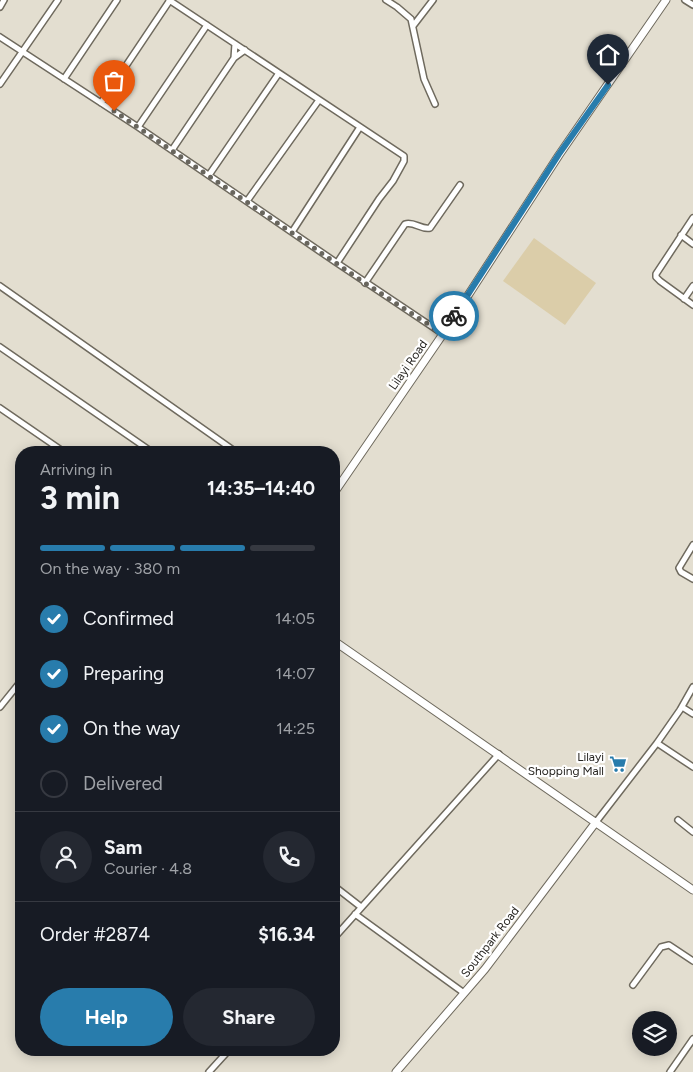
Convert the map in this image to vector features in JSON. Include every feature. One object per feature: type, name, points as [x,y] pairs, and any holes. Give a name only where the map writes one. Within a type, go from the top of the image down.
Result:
[{"type":"street","points":[[0,6],[4,0]]},
{"type":"street","points":[[0,84],[58,0]]},
{"type":"street","points":[[64,79],[117,0]]},
{"type":"street","points":[[101,103],[170,0],[404,156],[404,161],[393,181],[337,263]]},
{"type":"street","points":[[386,0],[411,19],[424,79],[435,104]]},
{"type":"street","points":[[413,26],[433,0]]},
{"type":"street","name":"Lilayi Road","points":[[340,484],[443,334],[559,154],[666,0]]},
{"type":"street","points":[[686,0],[693,5]]},
{"type":"street","points":[[138,128],[207,25]]},
{"type":"street","points":[[0,37],[172,150],[365,283],[443,334]]},
{"type":"street","points":[[234,58],[235,44]]},
{"type":"street","points":[[172,150],[234,58],[245,50]]},
{"type":"street","points":[[208,175],[280,73]]},
{"type":"street","points":[[248,201],[319,100]]},
{"type":"street","points":[[292,232],[360,128]]},
{"type":"street","points":[[365,283],[405,224],[411,223],[424,228],[430,228],[460,185]]},
{"type":"street","points":[[693,218],[656,271],[656,277],[693,305]]},
{"type":"street","points":[[681,235],[693,244]]},
{"type":"street","points":[[0,286],[227,446]]},
{"type":"street","points":[[684,299],[693,286]]},
{"type":"street","points":[[0,347],[143,446]]},
{"type":"street","points":[[0,408],[55,446]]},
{"type":"street","points":[[693,545],[679,568],[681,572],[693,579]]},
{"type":"street","points":[[340,645],[693,890]]},
{"type":"street","points":[[0,707],[15,688]]},
{"type":"street","points":[[596,822],[657,743],[693,688]]},
{"type":"street","points":[[682,707],[693,714]]},
{"type":"street","points":[[657,743],[693,767]]},
{"type":"street","points":[[340,931],[499,754]]},
{"type":"street","points":[[678,820],[693,832]]},
{"type":"street","name":"Southpark Road","points":[[396,1072],[485,969],[596,822]]},
{"type":"street","points":[[340,891],[361,908]]},
{"type":"street","points":[[355,914],[464,993]]},
{"type":"street","points":[[633,984],[661,947],[669,944],[693,960]]},
{"type":"street","points":[[670,1072],[693,1039]]},
{"type":"street","points":[[209,1072],[224,1056]]},
{"type":"shaded area","points":[[534,238],[596,283],[565,325],[503,281]]},
{"type":"way so far","points":[[114,111],[248,201],[365,283],[443,334],[454,316]]},
{"type":"place","name":"Lilayi Shopping Mall","points":[[618,764]]},
{"type":"route","points":[[454,316],[559,154],[608,85]]}]
